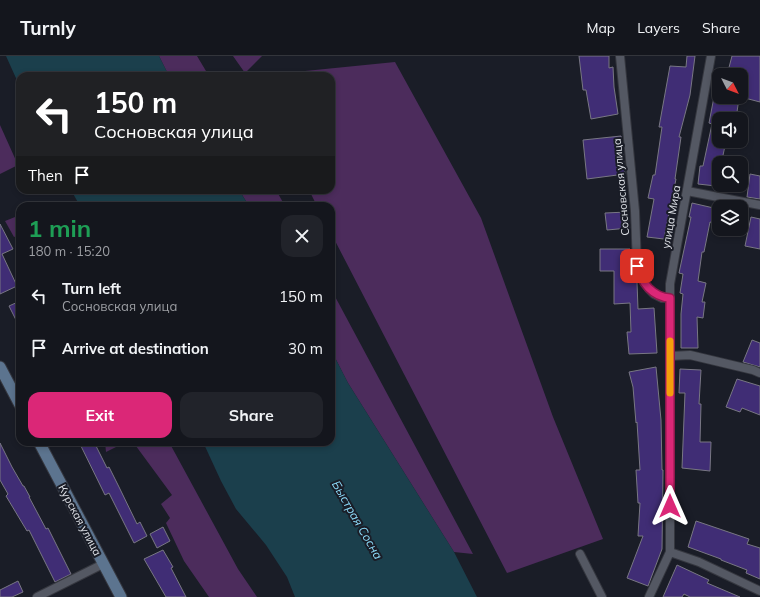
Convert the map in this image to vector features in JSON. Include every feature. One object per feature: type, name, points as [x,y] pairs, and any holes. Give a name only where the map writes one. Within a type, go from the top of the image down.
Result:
[{"type":"street","name":"Сосновская улица","points":[[620,56],[635,211],[637,266],[640,276],[654,294],[662,298],[670,298]]},
{"type":"street","name":"улица Мира","points":[[670,552],[670,284],[711,56]]},
{"type":"street","points":[[687,192],[760,205]]},
{"type":"street","points":[[670,356],[690,355],[753,370],[760,374]]},
{"type":"street","points":[[0,367],[16,397]]},
{"type":"street","name":"Курская улица","points":[[42,446],[121,597]]},
{"type":"street","points":[[649,597],[670,552],[699,562],[760,591]]},
{"type":"street","points":[[580,554],[602,597]]},
{"type":"street","points":[[37,597],[103,564]]},
{"type":"shaded area","points":[[159,56],[197,56],[207,72],[167,72]]},
{"type":"shaded area","points":[[233,56],[262,56],[246,72],[244,72]]},
{"type":"shaded area","points":[[395,62],[481,218],[553,417],[603,539],[507,573],[335,241],[335,202],[315,202],[311,194],[335,194],[335,72],[305,71]]},
{"type":"shaded area","points":[[0,125],[16,161],[16,166],[0,174]]},
{"type":"shaded area","points":[[242,194],[278,194],[283,202],[246,202]]},
{"type":"shaded area","points":[[16,217],[16,236],[14,237],[5,221]]},
{"type":"shaded area","points":[[335,296],[473,554],[454,552],[348,383],[335,358]]},
{"type":"shaded area","points":[[105,446],[118,446],[106,452]]},
{"type":"shaded area","points":[[136,446],[171,446],[238,569],[257,597],[209,597],[184,561],[166,523],[170,518],[161,504],[172,495]]},
{"type":"water","points":[[6,56],[159,56],[167,72],[16,72],[16,78]]},
{"type":"water","points":[[73,194],[242,194],[246,202],[78,202]]},
{"type":"water","name":"Быстрая Сосна","points":[[335,358],[348,383],[454,552],[477,597],[295,597],[287,577],[266,545],[236,509],[205,446],[335,446]]},
{"type":"building","points":[[579,56],[609,56],[609,68],[613,67],[618,114],[591,119],[586,90],[583,90]]},
{"type":"building","points":[[687,56],[695,56],[690,95],[679,137],[681,137],[676,179],[664,239],[647,237],[654,199],[648,198],[653,175],[655,175],[662,127],[659,127],[670,66],[686,67]]},
{"type":"building","points":[[732,56],[760,56],[760,102],[748,99],[748,68],[729,68]]},
{"type":"building","points":[[713,104],[738,104],[737,112],[712,112],[712,124],[709,123]]},
{"type":"building","points":[[712,124],[712,148],[725,148],[723,156],[712,156],[712,186],[698,184],[700,166],[703,166]]},
{"type":"building","points":[[621,136],[625,174],[587,179],[583,140]]},
{"type":"building","points":[[750,174],[760,176],[760,199],[747,197]]},
{"type":"building","points":[[692,203],[712,208],[712,222],[710,222],[704,252],[702,252],[698,281],[706,283],[702,302],[705,302],[703,318],[697,317],[698,348],[681,348],[681,314],[683,294],[680,293],[683,274],[679,273],[691,217],[689,217]]},
{"type":"building","points":[[627,212],[629,228],[607,230],[605,213]]},
{"type":"building","points":[[751,217],[760,219],[760,249],[745,246]]},
{"type":"building","points":[[0,224],[13,249],[2,254],[16,286],[0,294]]},
{"type":"building","points":[[600,249],[630,249],[630,282],[637,282],[638,309],[654,308],[657,353],[629,354],[627,332],[631,332],[630,303],[614,304],[614,271],[600,271]]},
{"type":"building","points":[[16,303],[16,320],[9,306]]},
{"type":"building","points":[[752,340],[760,343],[760,367],[743,362]]},
{"type":"building","points":[[656,367],[661,420],[663,470],[662,549],[648,586],[627,578],[643,536],[638,536],[640,503],[638,503],[636,470],[640,470],[637,422],[636,423],[633,387],[629,372]]},
{"type":"building","points":[[680,369],[701,370],[699,404],[701,404],[700,442],[711,442],[710,471],[682,468],[685,393],[679,393]]},
{"type":"building","points":[[737,379],[760,386],[760,415],[742,408],[740,412],[726,407]]},
{"type":"building","points":[[0,443],[46,529],[48,528],[71,574],[55,582],[29,530],[27,531],[6,496],[8,494],[0,480]]},
{"type":"building","points":[[81,446],[96,446],[107,468],[109,467],[137,524],[140,522],[147,536],[134,543],[109,493],[105,495]]},
{"type":"building","points":[[696,521],[749,539],[747,544],[760,548],[760,579],[746,573],[747,570],[688,547]]},
{"type":"building","points":[[163,527],[170,541],[157,548],[150,534]]},
{"type":"building","points":[[163,550],[173,567],[171,568],[186,597],[166,597],[144,559]]},
{"type":"building","points":[[677,565],[709,580],[707,583],[740,597],[690,597],[684,594],[682,597],[663,597]]},
{"type":"building","points":[[18,581],[23,592],[12,597],[0,597],[0,590]]},
{"type":"slow traffic","points":[[670,341],[670,393]]},
{"type":"route","points":[[637,266],[638,272],[644,283],[654,294],[662,298],[670,298],[670,506]]}]
